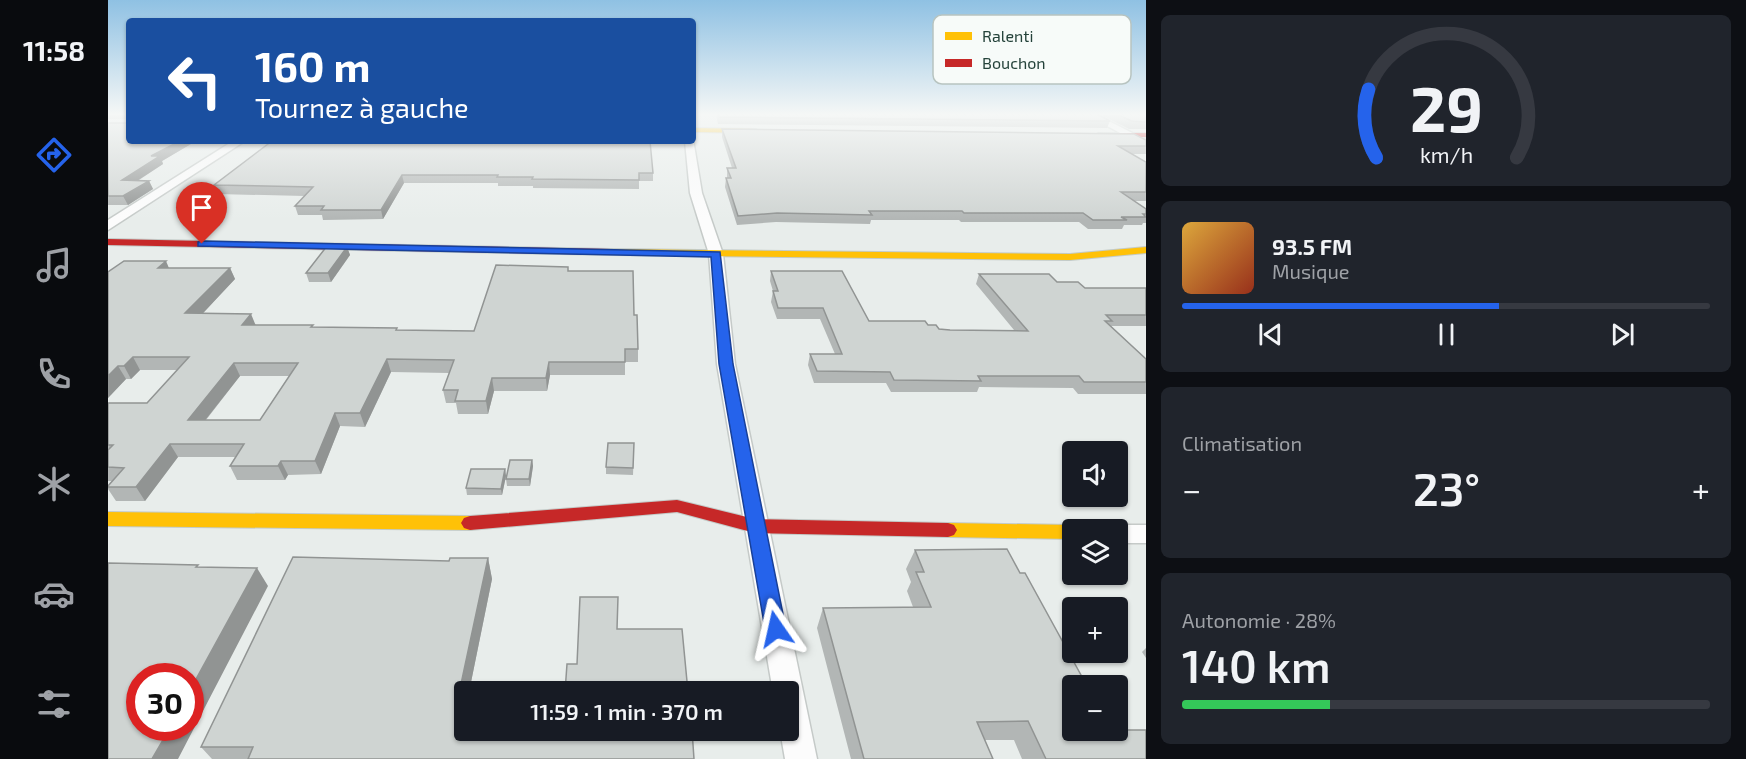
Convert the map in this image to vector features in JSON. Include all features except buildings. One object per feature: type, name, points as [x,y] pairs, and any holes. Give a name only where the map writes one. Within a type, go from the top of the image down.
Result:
[{"type":"street","points":[[108,226],[227,149]]},
{"type":"street","points":[[691,149],[696,193],[716,254],[726,364],[786,681]]},
{"type":"street","points":[[108,242],[716,254],[1070,258],[1146,250]]},
{"type":"street","points":[[108,519],[468,523],[677,506],[755,526],[1062,532]]},
{"type":"street","points":[[1128,534],[1146,534]]},
{"type":"street","points":[[797,741],[801,759]]},
{"type":"traffic: slow","points":[[611,252],[1070,257],[1146,250]]},
{"type":"traffic: slow","points":[[108,519],[470,523]]},
{"type":"traffic: slow","points":[[948,530],[1062,532]]},
{"type":"traffic: jam","points":[[108,242],[611,252]]},
{"type":"traffic: jam","points":[[470,523],[677,506],[755,526],[948,530]]},
{"type":"route","points":[[202,244],[716,254],[726,364],[776,629]]}]
